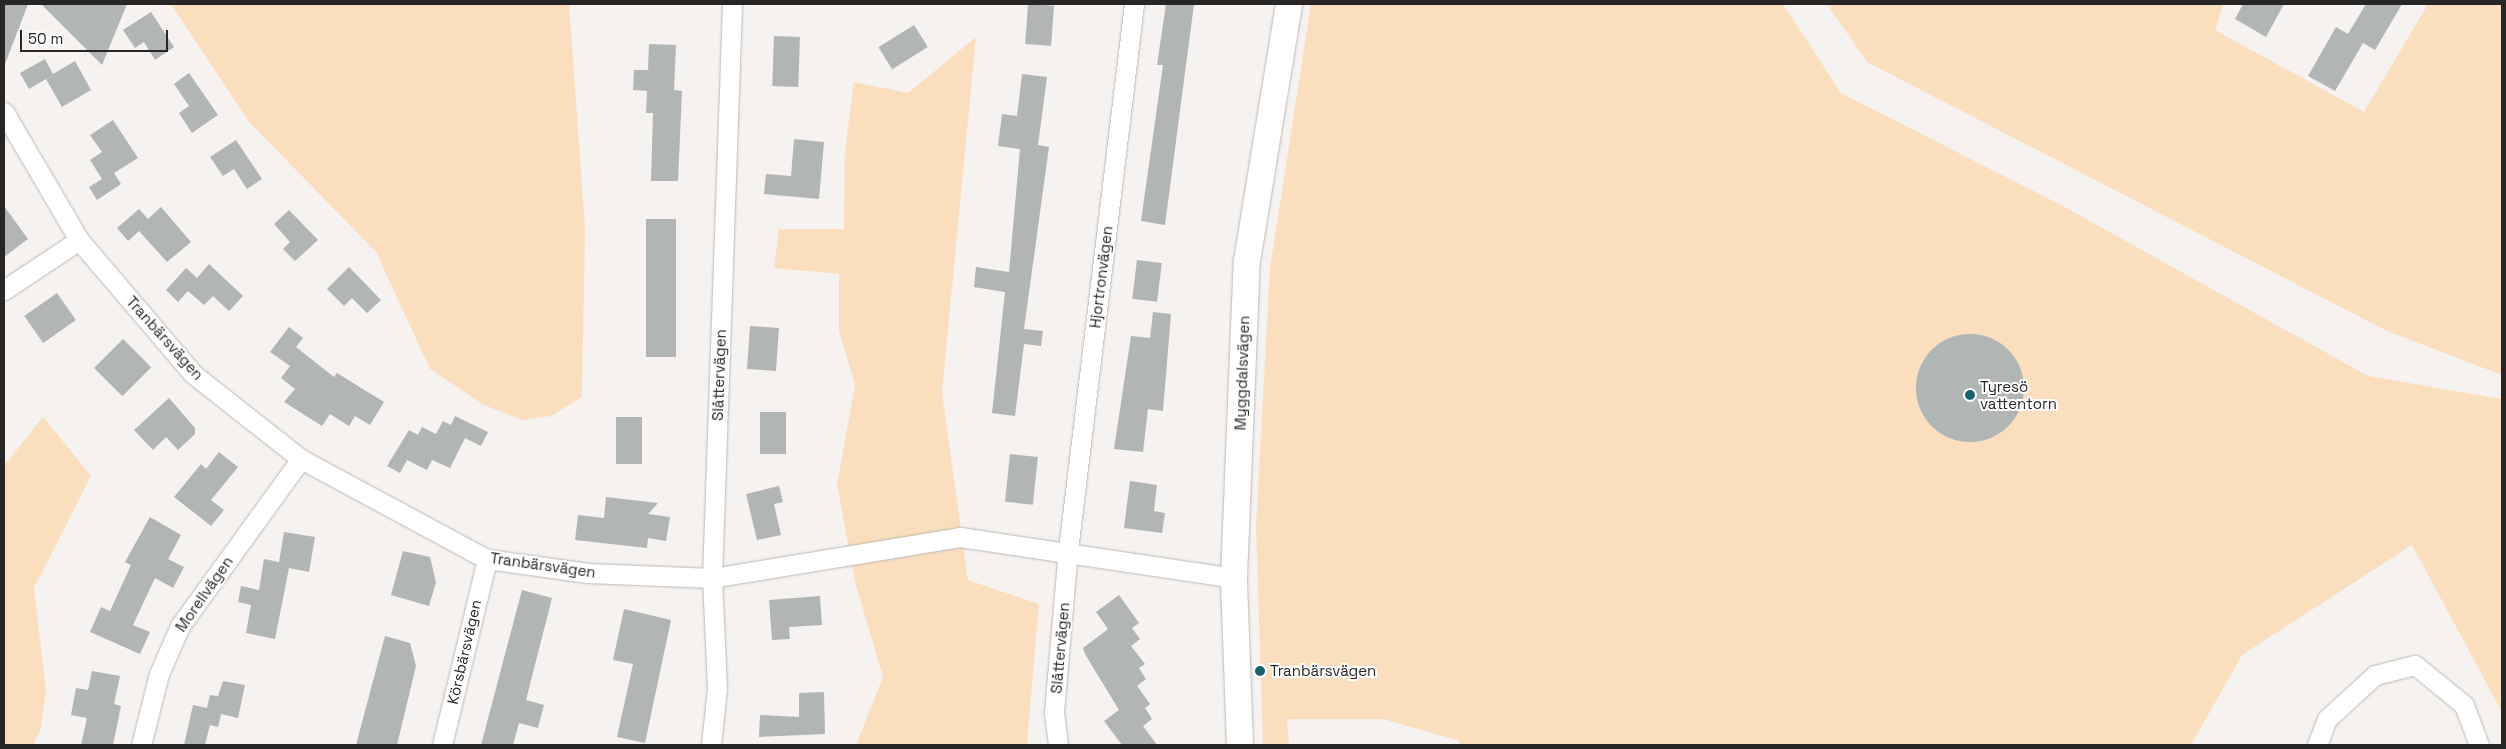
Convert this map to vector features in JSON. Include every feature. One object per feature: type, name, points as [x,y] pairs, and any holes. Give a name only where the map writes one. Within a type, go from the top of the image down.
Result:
[{"type":"street","name":"Slåttervägen","points":[[711,745],[717,688],[712,578],[735,4]]},
{"type":"street","name":"Hjortronvägen","points":[[1068,550],[1134,4]]},
{"type":"street","name":"Myggdalsvägen","points":[[1240,745],[1234,578],[1247,261],[1289,4]]},
{"type":"street","name":"Tranbärsvägen","points":[[4,112],[80,240],[193,374],[301,458],[487,559],[588,573],[712,578],[960,537],[1068,550],[1234,578]]},
{"type":"street","points":[[4,290],[80,240]]},
{"type":"street","name":"Morellvägen","points":[[141,745],[159,674],[180,626],[301,458]]},
{"type":"street","name":"Slåttervägen","points":[[1058,745],[1054,712],[1068,550]]},
{"type":"street","name":"Körsbärsvägen","points":[[442,745],[487,559]]},
{"type":"street","points":[[2317,745],[2327,719],[2375,675],[2415,665],[2464,705],[2479,745]]},
{"type":"shaded area","points":[[171,4],[569,4],[585,229],[582,397],[551,416],[522,420],[484,405],[430,369],[376,252],[249,122]]},
{"type":"shaded area","points":[[1311,4],[1783,4],[1841,93],[2063,206],[2368,376],[2502,399],[2502,712],[2412,545],[2242,655],[2191,745],[1458,745],[1460,741],[1383,719],[1287,719],[1289,745],[1263,745],[1256,526],[1270,268]]},
{"type":"shaded area","points":[[1827,4],[2223,4],[2215,30],[2364,112],[2428,4],[2502,4],[2502,375],[2387,331],[1867,62]]},
{"type":"shaded area","points":[[976,37],[942,392],[968,580],[1039,604],[1027,745],[856,745],[883,677],[856,585],[837,485],[855,385],[839,331],[839,274],[774,268],[779,229],[844,229],[845,151],[854,82],[908,93]]},
{"type":"shaded area","points":[[43,417],[91,476],[34,588],[46,690],[41,728],[33,745],[4,745],[4,466]]},
{"type":"building","points":[[4,4],[28,4],[5,64],[4,64]]},
{"type":"building","points":[[41,4],[127,4],[102,65]]},
{"type":"building","points":[[1028,4],[1054,6],[1051,46],[1025,44]]},
{"type":"building","points":[[1166,4],[1194,4],[1165,225],[1141,221],[1163,65],[1157,65]]},
{"type":"building","points":[[2243,4],[2284,4],[2266,37],[2235,19]]},
{"type":"building","points":[[2366,4],[2402,4],[2375,50],[2363,43],[2335,91],[2308,76],[2336,27],[2348,34]]},
{"type":"building","points":[[151,12],[174,47],[155,60],[144,42],[135,48],[123,30]]},
{"type":"building","points":[[914,25],[928,47],[892,69],[878,47]]},
{"type":"building","points":[[774,36],[800,37],[798,87],[772,86]]},
{"type":"building","points":[[649,44],[676,45],[674,90],[682,91],[678,181],[651,181],[653,113],[646,113],[647,91],[633,90],[634,70],[648,70]]},
{"type":"building","points":[[45,59],[53,74],[75,61],[91,90],[62,107],[46,79],[29,89],[20,73]]},
{"type":"building","points":[[189,73],[218,115],[192,133],[179,113],[189,106],[174,84]]},
{"type":"building","points":[[1022,74],[1047,77],[1038,145],[1049,147],[1024,329],[1043,331],[1041,346],[1024,344],[1015,416],[992,413],[1005,292],[974,287],[976,267],[1009,272],[1020,149],[998,146],[1002,114],[1017,116]]},
{"type":"building","points":[[113,120],[138,158],[114,173],[121,184],[97,200],[89,187],[102,179],[90,160],[102,152],[90,135]]},
{"type":"building","points":[[794,139],[824,142],[819,199],[764,194],[766,174],[791,176]]},
{"type":"building","points":[[236,140],[262,179],[247,189],[234,169],[223,176],[210,157]]},
{"type":"building","points":[[4,206],[28,239],[4,257]]},
{"type":"building","points":[[161,207],[191,242],[167,262],[139,231],[128,241],[117,228],[139,209],[148,219]]},
{"type":"building","points":[[289,210],[318,240],[295,261],[283,249],[290,242],[274,224]]},
{"type":"building","points":[[646,219],[676,219],[676,357],[646,357]]},
{"type":"building","points":[[1137,260],[1162,263],[1157,302],[1132,299]]},
{"type":"building","points":[[209,264],[243,296],[229,311],[213,296],[204,305],[188,291],[178,302],[166,290],[186,268],[197,278]]},
{"type":"building","points":[[349,267],[381,300],[367,313],[352,298],[344,306],[327,289]]},
{"type":"building","points":[[57,293],[76,320],[43,343],[24,316]]},
{"type":"building","points":[[1153,312],[1171,314],[1163,411],[1148,409],[1143,452],[1114,449],[1131,336],[1150,338]]},
{"type":"building","points":[[750,326],[779,328],[776,371],[747,369]]},
{"type":"building","points":[[289,327],[303,338],[296,347],[334,377],[337,373],[384,402],[370,425],[355,416],[349,426],[330,414],[322,426],[284,402],[295,389],[281,378],[290,366],[270,352]]},
{"type":"building","name":"Tyresö vattentorn","points":[[1970,334],[1991,338],[2008,350],[2020,367],[2024,388],[2020,409],[2008,426],[1991,438],[1970,442],[1949,438],[1932,426],[1920,409],[1916,388],[1920,367],[1932,350],[1949,338]]},
{"type":"building","points":[[123,339],[151,367],[122,396],[94,368]]},
{"type":"building","points":[[169,398],[195,428],[195,434],[178,450],[166,437],[153,450],[134,430]]},
{"type":"building","points":[[760,412],[786,412],[786,454],[760,454]]},
{"type":"building","points":[[455,416],[488,432],[481,446],[465,438],[450,468],[432,460],[427,470],[407,460],[400,473],[387,466],[409,430],[418,435],[422,427],[436,434],[443,421],[451,425]]},
{"type":"building","points":[[616,417],[642,417],[642,464],[616,464]]},
{"type":"building","points":[[219,452],[238,467],[211,500],[224,510],[211,526],[174,497],[201,464],[206,469]]},
{"type":"building","points":[[1010,454],[1038,457],[1033,505],[1005,502]]},
{"type":"building","points":[[1130,481],[1157,485],[1154,511],[1165,513],[1162,533],[1124,528]]},
{"type":"building","points":[[779,486],[783,502],[774,504],[781,535],[757,540],[746,494]]},
{"type":"building","points":[[606,497],[658,503],[648,514],[670,517],[666,541],[648,538],[647,548],[575,540],[578,515],[604,518]]},
{"type":"building","points":[[150,517],[181,535],[168,559],[184,567],[173,588],[155,578],[133,625],[150,632],[140,654],[90,632],[101,607],[110,611],[131,565],[125,562]]},
{"type":"building","points":[[284,532],[315,537],[309,572],[289,568],[275,639],[246,633],[251,605],[238,602],[241,586],[259,590],[264,559],[279,562]]},
{"type":"building","points":[[403,551],[430,557],[436,582],[429,606],[391,595]]},
{"type":"building","points":[[522,590],[552,598],[526,700],[544,705],[538,728],[519,723],[513,745],[481,745]]},
{"type":"building","points":[[1119,595],[1139,623],[1132,628],[1140,639],[1131,646],[1145,664],[1139,668],[1146,679],[1137,686],[1150,704],[1145,708],[1152,719],[1143,726],[1157,745],[1122,745],[1104,721],[1119,710],[1083,648],[1108,629],[1096,612]]},
{"type":"building","points":[[820,596],[822,625],[789,627],[790,639],[772,640],[769,600]]},
{"type":"building","points":[[624,609],[671,620],[645,743],[617,737],[633,664],[613,660]]},
{"type":"building","points":[[385,636],[410,643],[416,666],[397,745],[356,745]]},
{"type":"building","points":[[92,671],[120,676],[114,704],[121,706],[113,745],[81,745],[87,718],[71,715],[76,688],[88,690]]},
{"type":"building","points":[[223,681],[245,685],[238,718],[221,714],[218,727],[210,725],[205,745],[184,745],[193,705],[207,708],[210,695],[218,696]]},
{"type":"building","points":[[824,692],[825,734],[759,737],[760,715],[799,717],[799,693]]},
{"type":"place","name":"Tyresö vattentorn","points":[[1970,395]]},
{"type":"place","name":"Tranbärsvägen","points":[[1260,671]]}]
